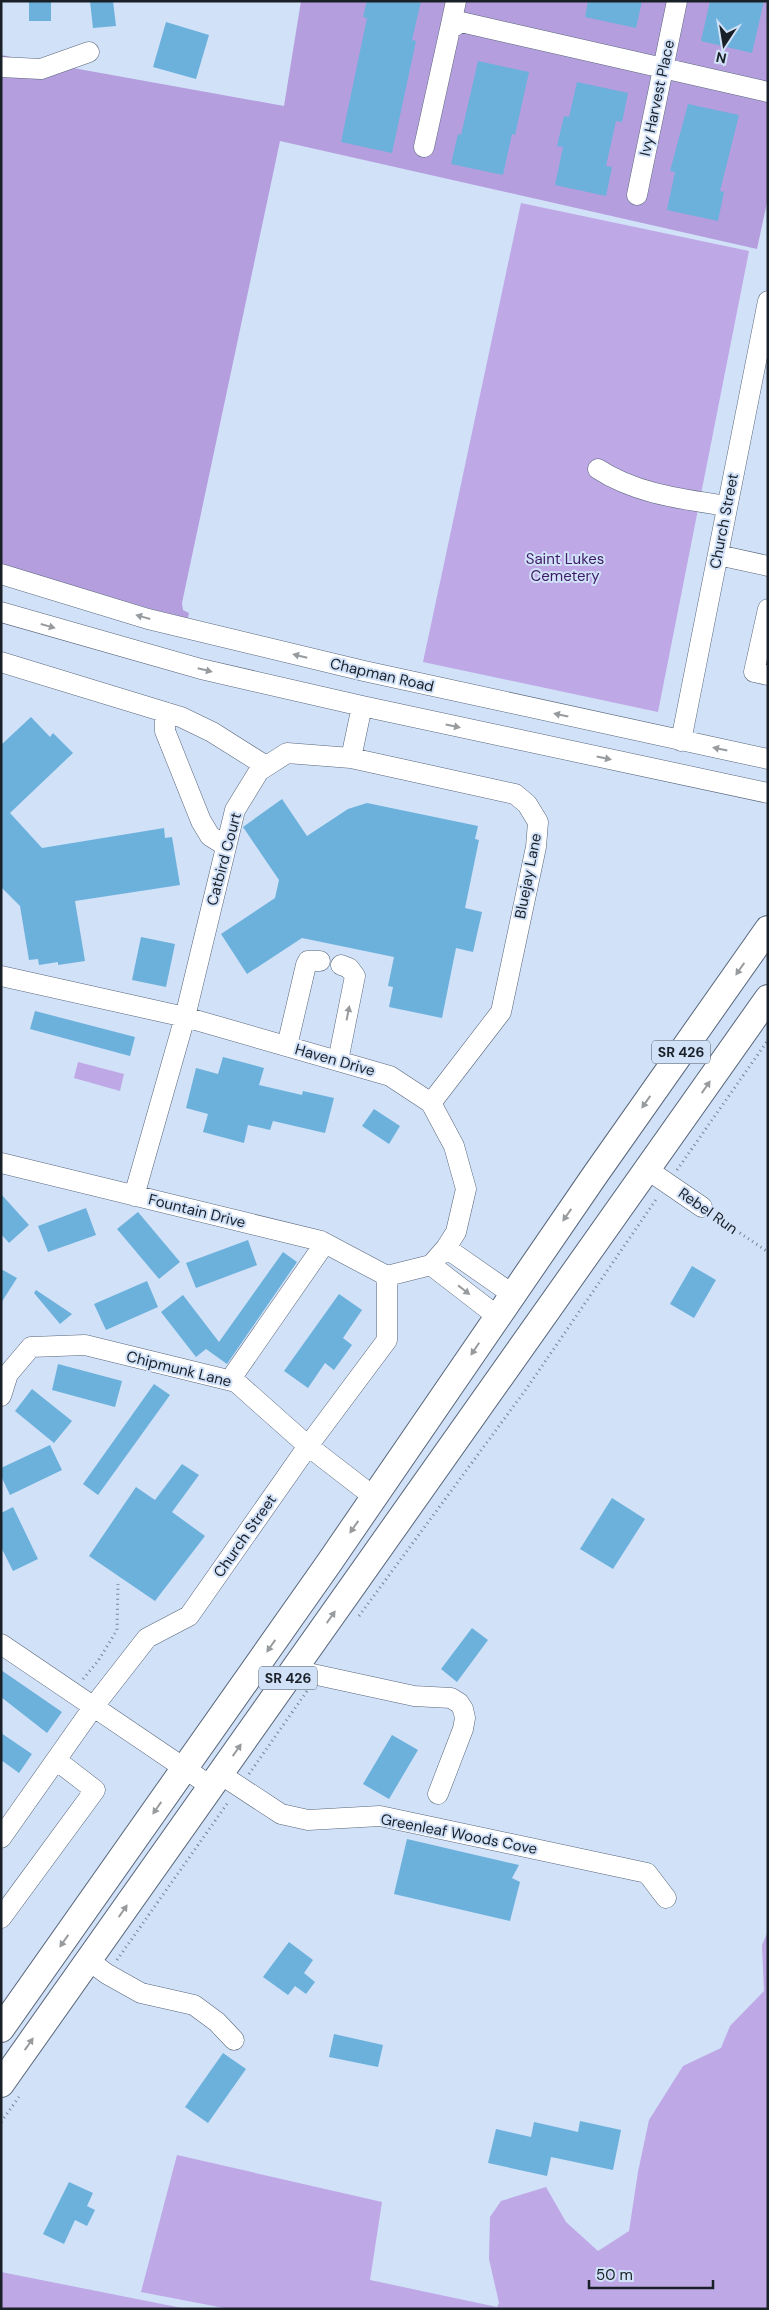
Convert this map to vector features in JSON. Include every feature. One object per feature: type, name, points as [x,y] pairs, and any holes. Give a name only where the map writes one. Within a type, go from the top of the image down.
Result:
[{"type":"main road","name":"SR 426","points":[[1,2029],[374,1497],[512,1294],[768,930]]},
{"type":"main road","name":"SR 426","points":[[12,2087],[98,1967],[223,1783],[306,1673],[658,1176],[768,998]]},
{"type":"street","points":[[424,148],[456,1]]},
{"type":"street","name":"Ivy Harvest Place","points":[[638,195],[677,1]]},
{"type":"street","points":[[450,29],[461,22],[768,92]]},
{"type":"street","points":[[1,68],[41,70],[89,52]]},
{"type":"street","name":"Church Street","points":[[681,741],[768,301]]},
{"type":"street","points":[[598,469],[616,480],[654,493],[727,506]]},
{"type":"street","points":[[718,554],[768,566]]},
{"type":"street","name":"Chapman Road","points":[[1,574],[148,619],[364,671],[768,759]]},
{"type":"street","points":[[768,609],[754,672],[768,675]]},
{"type":"street","points":[[1,612],[202,669],[362,706],[768,793]]},
{"type":"street","points":[[1,662],[181,717],[212,732],[266,766]]},
{"type":"street","points":[[351,758],[362,706]]},
{"type":"street","points":[[165,712],[165,731],[201,821],[210,836],[226,846]]},
{"type":"street","name":"Catbird Court","points":[[134,1196],[185,1017],[235,810],[259,771],[287,753],[351,758]]},
{"type":"street","name":"Bluejay Lane","points":[[351,758],[515,794],[527,804],[538,822],[536,847],[501,1012],[431,1103]]},
{"type":"street","points":[[287,1046],[306,965],[308,961],[320,961]]},
{"type":"street","points":[[338,1061],[355,976],[348,968],[341,966]]},
{"type":"street","name":"Haven Drive","points":[[1,976],[185,1017],[390,1076],[431,1103],[454,1146],[466,1189],[456,1232],[446,1248]]},
{"type":"street","name":"Fountain Drive","points":[[1,1163],[325,1243],[387,1276]]},
{"type":"street","name":"Rebel Run","points":[[658,1176],[702,1207]]},
{"type":"street","points":[[230,1380],[325,1243]]},
{"type":"street","points":[[387,1276],[431,1265],[446,1248],[512,1294]]},
{"type":"street","points":[[431,1265],[497,1316]]},
{"type":"street","name":"Church Street","points":[[1,1838],[94,1706],[148,1638],[189,1616],[308,1446],[386,1340],[387,1276]]},
{"type":"street","name":"Chipmunk Lane","points":[[1,1396],[8,1374],[30,1347],[85,1345],[230,1380],[236,1382],[308,1446],[374,1497]]},
{"type":"street","points":[[1,1644],[185,1768],[223,1783]]},
{"type":"street","points":[[306,1673],[414,1696],[451,1698],[459,1704],[463,1709],[465,1718],[463,1729],[438,1794]]},
{"type":"street","points":[[1,1918],[95,1790],[56,1760]]},
{"type":"street","name":"Greenleaf Woods Cove","points":[[223,1783],[281,1814],[308,1820],[380,1816],[647,1873],[666,1898]]},
{"type":"street","points":[[98,1967],[141,1993],[194,2005],[217,2022],[234,2040]]},
{"type":"path","points":[[357,1620],[527,1388],[658,1176],[768,1040]]},
{"type":"path","name":"Rebel Run","points":[[702,1207],[768,1252]]},
{"type":"path","points":[[72,1692],[98,1661],[117,1630],[118,1584]]},
{"type":"path","points":[[98,1967],[223,1783],[272,1744],[306,1673]]},
{"type":"path","points":[[1,2122],[12,2087]]},
{"type":"green space","name":"Saint Lukes Cemetery","points":[[521,203],[749,251],[658,712],[423,662]]},
{"type":"green space","points":[[78,1062],[124,1074],[120,1091],[74,1078]]},
{"type":"green space","points":[[768,1931],[768,2309],[229,2309],[141,2292],[177,2155],[382,2202],[370,2280],[497,2307],[499,2303],[489,2259],[490,2217],[501,2201],[546,2187],[566,2222],[598,2251],[629,2231],[638,2172],[649,2120],[683,2066],[721,2048],[730,2026],[764,1991],[762,1945]]},
{"type":"green space","points":[[1,2272],[187,2309],[1,2309]]},
{"type":"shaded area","points":[[301,1],[768,1],[768,198],[757,249],[280,141],[182,603],[183,610],[189,613],[188,618],[151,609],[1,564],[1,55],[284,106]]},
{"type":"building","points":[[29,1],[51,1],[51,21],[29,21]]},
{"type":"building","points":[[90,1],[113,1],[116,26],[93,28]]},
{"type":"building","points":[[367,1],[421,1],[412,40],[416,41],[392,153],[341,142],[367,18],[363,17]]},
{"type":"building","points":[[588,1],[642,1],[636,28],[585,17]]},
{"type":"building","points":[[710,1],[764,1],[752,53],[701,41]]},
{"type":"building","points":[[166,22],[209,35],[196,79],[153,67]]},
{"type":"building","points":[[478,61],[529,72],[515,135],[512,134],[503,175],[451,164],[458,134],[461,135]]},
{"type":"building","points":[[577,82],[628,93],[622,122],[616,121],[606,166],[612,167],[606,196],[555,185],[563,147],[557,146],[564,116],[569,117]]},
{"type":"building","points":[[688,104],[739,115],[720,191],[724,192],[718,221],[667,210],[675,172],[670,171]]},
{"type":"building","points":[[31,717],[50,737],[53,733],[73,753],[10,813],[42,848],[164,828],[165,838],[172,837],[180,885],[75,901],[85,961],[58,965],[58,962],[39,965],[38,959],[29,960],[20,906],[1,887],[1,745]]},
{"type":"building","points":[[282,799],[307,836],[348,809],[367,803],[478,826],[475,839],[479,840],[465,908],[482,912],[473,952],[456,948],[442,1018],[389,1007],[393,987],[388,986],[394,957],[302,938],[247,974],[221,934],[275,898],[279,880],[243,827]]},
{"type":"building","points":[[141,937],[175,944],[166,987],[132,980]]},
{"type":"building","points":[[35,1011],[135,1037],[130,1056],[30,1029]]},
{"type":"building","points":[[223,1057],[264,1068],[259,1085],[302,1095],[303,1091],[334,1098],[325,1133],[273,1121],[270,1130],[248,1125],[244,1143],[203,1132],[208,1114],[186,1108],[196,1068],[218,1074]]},
{"type":"building","points":[[374,1109],[400,1126],[389,1144],[362,1126]]},
{"type":"building","points":[[1,1194],[29,1225],[9,1243],[1,1234]]},
{"type":"building","points":[[86,1208],[96,1235],[48,1252],[38,1226]]},
{"type":"building","points":[[138,1212],[180,1262],[159,1279],[117,1229]]},
{"type":"building","points":[[248,1240],[257,1265],[196,1288],[186,1263]]},
{"type":"building","points":[[283,1252],[297,1262],[227,1364],[206,1349],[196,1357],[161,1312],[183,1295],[219,1342]]},
{"type":"building","points":[[692,1266],[716,1280],[694,1318],[670,1304]]},
{"type":"building","points":[[1,1269],[17,1278],[1,1303]]},
{"type":"building","points":[[147,1281],[158,1307],[106,1330],[94,1304]]},
{"type":"building","points":[[36,1290],[72,1314],[60,1324],[34,1293]]},
{"type":"building","points":[[339,1294],[362,1310],[343,1338],[352,1345],[334,1370],[325,1363],[308,1388],[284,1371]]},
{"type":"building","points":[[58,1364],[122,1381],[115,1407],[52,1390]]},
{"type":"building","points":[[154,1384],[170,1395],[98,1495],[83,1484]]},
{"type":"building","points":[[32,1389],[72,1421],[54,1443],[15,1411]]},
{"type":"building","points":[[50,1445],[62,1470],[10,1495],[1,1476],[1,1468]]},
{"type":"building","points":[[182,1464],[199,1475],[172,1512],[205,1536],[155,1601],[89,1556],[136,1487],[155,1500]]},
{"type":"building","points":[[612,1498],[645,1519],[613,1569],[580,1549]]},
{"type":"building","points":[[13,1507],[38,1559],[13,1571],[1,1547],[1,1513]]},
{"type":"building","points":[[472,1628],[488,1640],[457,1682],[441,1669]]},
{"type":"building","points":[[1,1670],[62,1712],[47,1733],[1,1697]]},
{"type":"building","points":[[1,1733],[32,1754],[19,1773],[1,1760]]},
{"type":"building","points":[[392,1735],[418,1750],[389,1799],[363,1784]]},
{"type":"building","points":[[407,1839],[519,1865],[512,1878],[520,1882],[510,1921],[394,1894]]},
{"type":"building","points":[[289,1942],[313,1960],[304,1973],[315,1982],[306,1994],[295,1986],[288,1995],[263,1977]]},
{"type":"building","points":[[334,2034],[383,2045],[378,2067],[329,2057]]},
{"type":"building","points":[[223,2053],[246,2069],[208,2123],[185,2107]]},
{"type":"building","points":[[580,2121],[621,2130],[613,2170],[551,2157],[547,2176],[488,2163],[496,2129],[531,2137],[534,2122],[578,2132]]},
{"type":"building","points":[[69,2182],[93,2193],[87,2206],[95,2210],[87,2226],[75,2220],[64,2244],[43,2234]]}]
